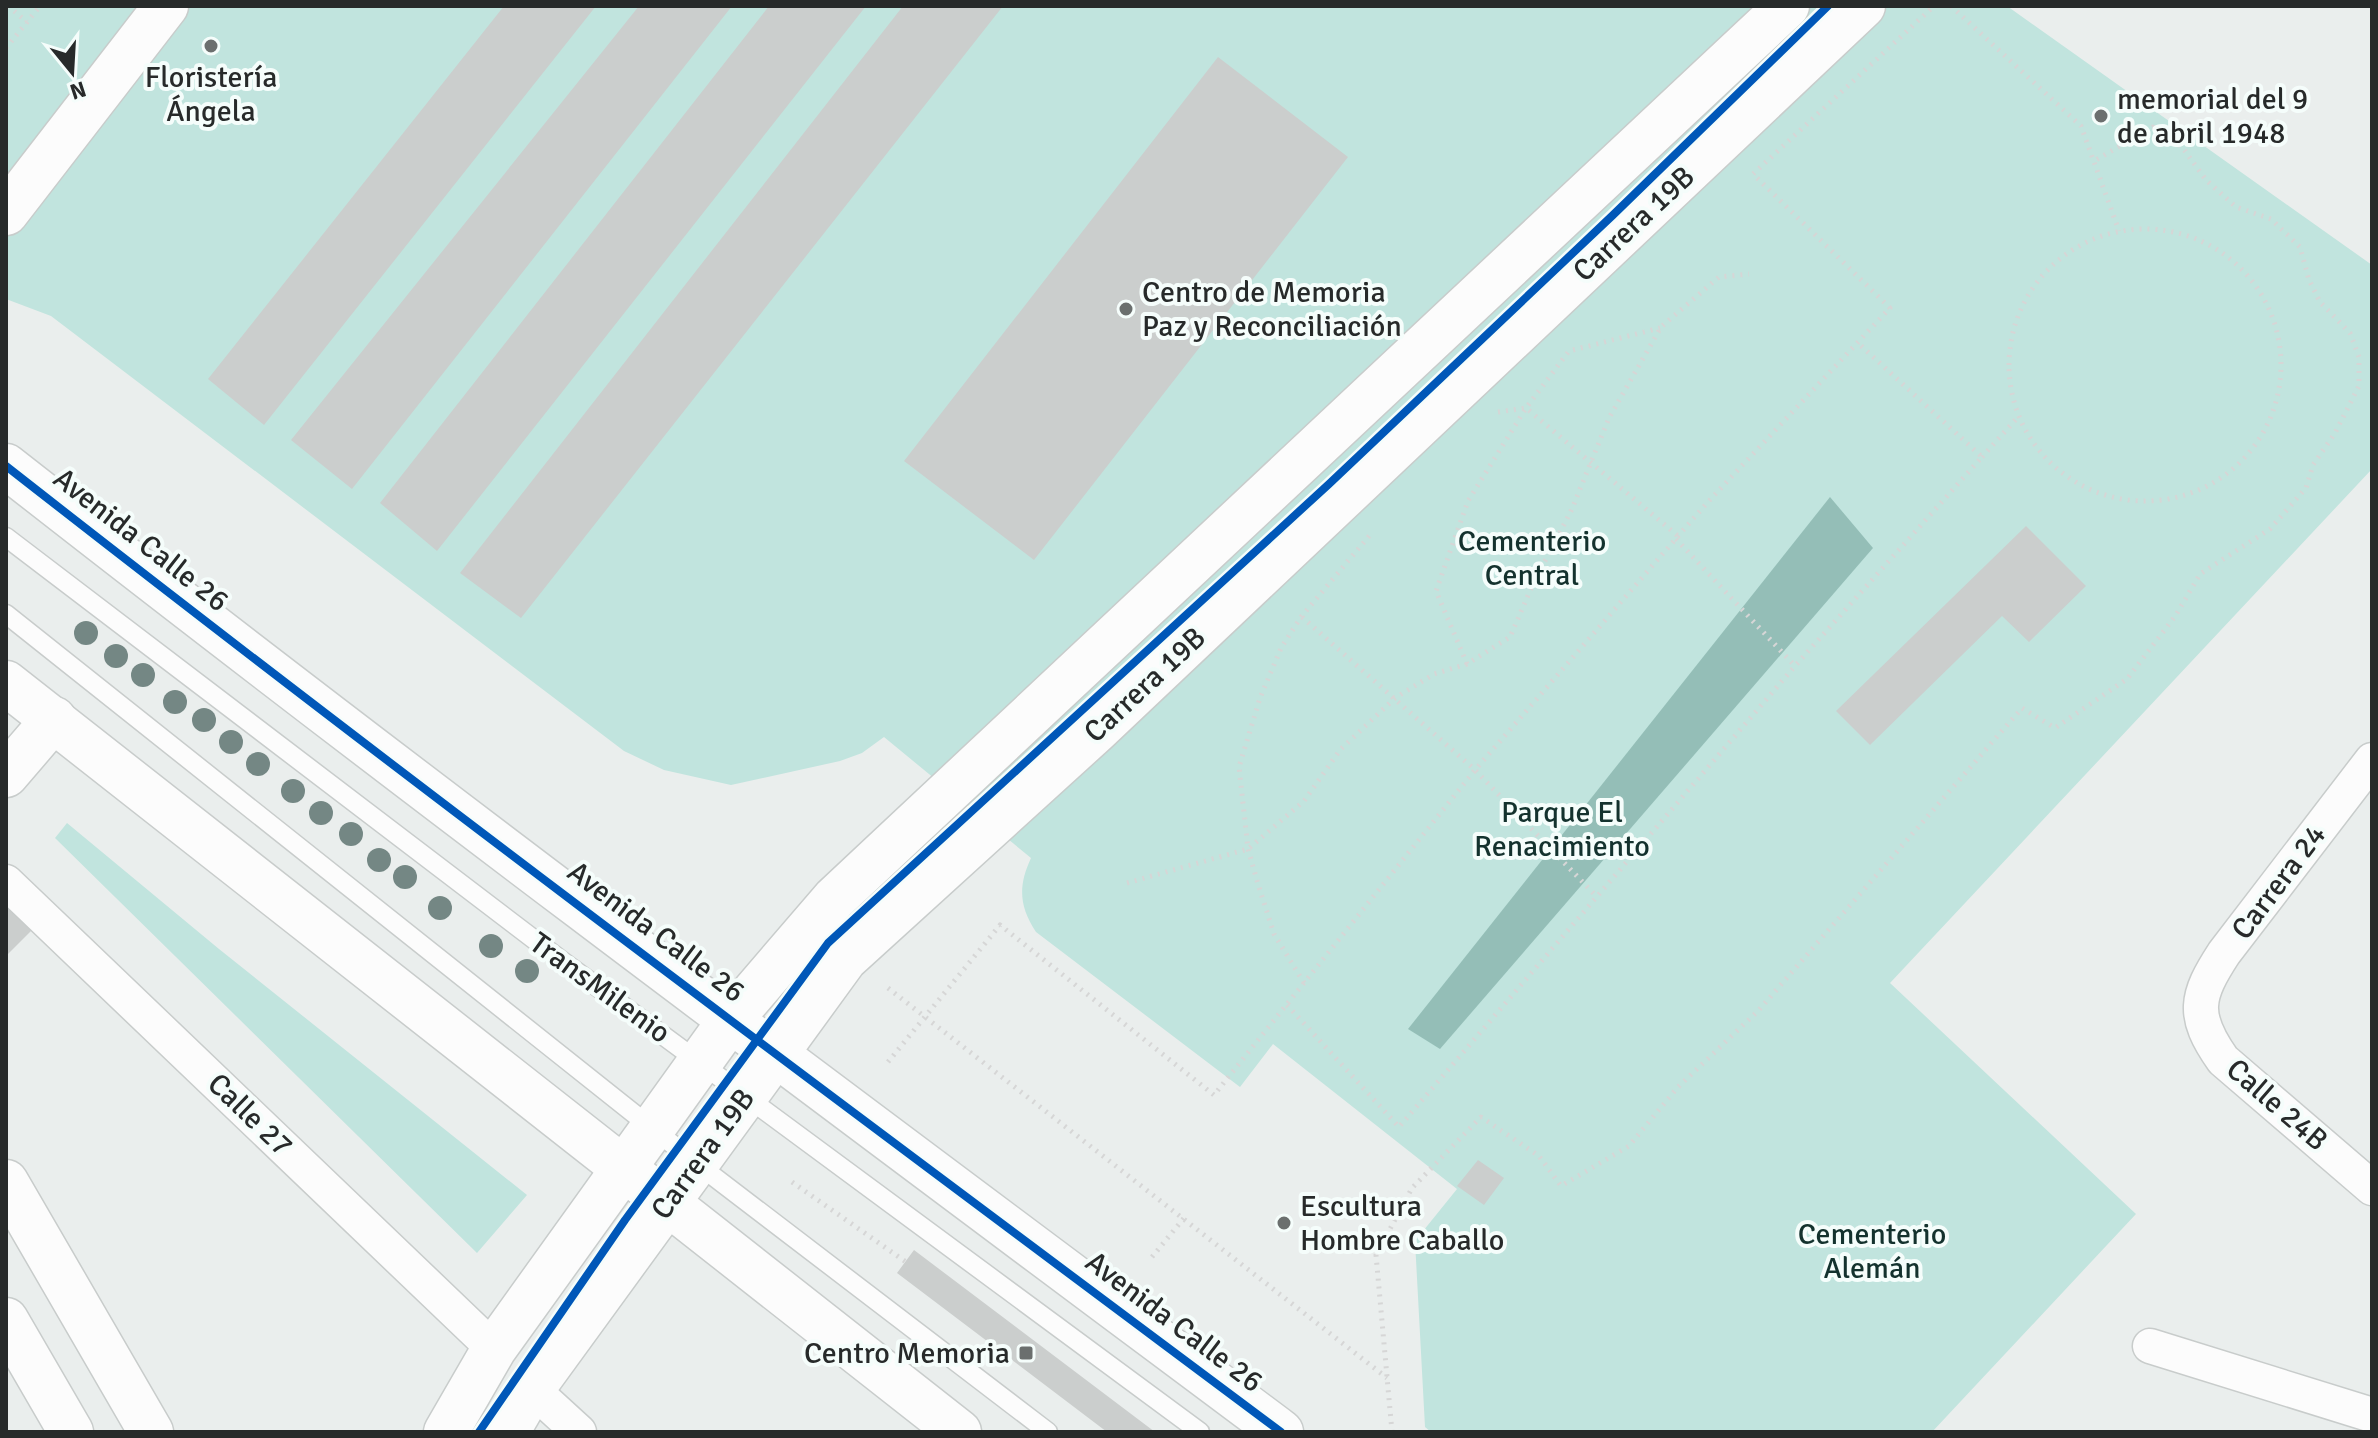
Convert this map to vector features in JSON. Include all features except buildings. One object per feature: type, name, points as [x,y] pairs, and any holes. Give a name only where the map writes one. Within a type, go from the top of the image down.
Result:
[{"type":"main road","points":[[6,213],[166,6]]},
{"type":"main road","name":"Carrera 19B","points":[[446,1432],[494,1349],[731,1019],[834,899],[1787,6]]},
{"type":"main road","name":"Carrera 19B","points":[[507,1432],[532,1389],[845,959],[1097,730],[1863,6]]},
{"type":"main road","name":"Avenida Calle 26","points":[[6,466],[174,598],[1281,1432]]},
{"type":"main road","points":[[6,683],[959,1432]]},
{"type":"main road","points":[[6,775],[54,719]]},
{"type":"main road","points":[[6,1182],[151,1432]]},
{"type":"main road","points":[[6,1320],[71,1432]]},
{"type":"street","name":"Carrera 24","points":[[2199,1010],[2205,983],[2224,953],[2372,760]]},
{"type":"street","name":"Calle 27","points":[[6,882],[494,1349]]},
{"type":"street","name":"Calle 24B","points":[[2199,1010],[2208,1040],[2223,1060],[2372,1188]]},
{"type":"street","points":[[2150,1346],[2372,1415]]},
{"type":"street","points":[[532,1389],[579,1432]]},
{"type":"lane","name":"TransMilenio","points":[[6,537],[561,960],[1200,1432]]},
{"type":"lane","points":[[6,614],[696,1163],[1048,1432]]},
{"type":"path","points":[[8,6],[27,22]]},
{"type":"path","points":[[6,48],[40,6]]},
{"type":"path","points":[[888,1062],[1000,925],[1214,1095],[1475,770],[1677,537],[1890,308],[1753,174],[1934,6]]},
{"type":"path","points":[[1951,6],[2081,126],[2119,231]]},
{"type":"path","points":[[1392,1432],[1376,1255],[1412,1188],[1481,1117],[1539,1156],[1561,1186],[1629,1146],[1678,1087],[1758,1011],[2022,708],[2055,728],[2127,679],[2176,615],[2200,574],[2270,529],[2306,488],[2313,465],[2335,433],[2359,386],[2359,357],[2350,333],[2320,302],[2309,280],[2300,247],[2271,219],[2236,207],[2206,180],[2182,147],[2153,127],[2094,161]]},
{"type":"path","points":[[2163,229],[2208,243],[2249,275],[2274,316],[2283,365],[2274,412],[2241,462],[2184,496],[2130,501],[2084,488],[2044,457],[2018,417],[2010,386],[2011,338],[2019,312],[2045,272],[2075,248],[2119,231],[2163,229]]},
{"type":"path","points":[[1127,883],[1248,849],[1304,801],[1340,750],[1395,698],[1434,674],[1467,664],[1510,637],[1571,511],[1609,418],[1661,327],[1719,277],[1749,274]]},
{"type":"path","points":[[1467,664],[1436,591],[1468,501],[1526,408],[1569,351],[1661,327]]},
{"type":"path","points":[[1858,343],[1982,457]]},
{"type":"path","points":[[1496,412],[1526,408],[1677,537],[1795,666]]},
{"type":"path","points":[[1287,1005],[1399,1127],[1795,666],[2018,417]]},
{"type":"path","points":[[1304,983],[1274,934],[1248,849],[1239,767],[1260,698],[1281,648],[1301,617],[1378,526]]},
{"type":"path","points":[[1301,617],[1475,770],[1597,897]]},
{"type":"path","points":[[888,988],[1388,1378]]},
{"type":"path","points":[[783,1192],[792,1182],[906,1262]]},
{"type":"path","points":[[1152,1257],[1184,1218]]},
{"type":"green space","name":"Cementerio Central","points":[[6,6],[2007,6],[2372,265],[2372,469],[1890,983],[2136,1214],[1932,1432],[1431,1432],[1425,1427],[1415,1241],[1457,1189],[1273,1044],[1240,1087],[1036,932],[1026,913],[1022,896],[1031,858],[884,737],[862,753],[840,761],[731,785],[664,770],[624,751],[51,316],[6,299]]},
{"type":"green space","points":[[67,823],[527,1195],[477,1253],[55,838]]},
{"type":"shaded area","points":[[1830,497],[1873,548],[1440,1049],[1408,1029]]},
{"type":"cycle path","points":[[479,1432],[625,1220],[828,943],[1329,484],[1828,6]]},
{"type":"cycle path","points":[[6,466],[481,832],[1281,1432]]},
{"type":"place","name":"Floristería Ángela","points":[[211,46]]},
{"type":"place","name":"memorial del 9 de abril 1948","points":[[2101,116]]},
{"type":"place","name":"Centro de Memoria Paz y Reconciliación","points":[[1126,309]]},
{"type":"place","name":"Escultura Hombre Caballo","points":[[1284,1223]]},
{"type":"place","name":"Centro Memoria","points":[[1026,1353]]},
{"type":"park label","name":"Parque El Renacimiento","points":[[1562,829]]},
{"type":"park label","name":"Cementerio Alemán","points":[[1872,1251]]}]
